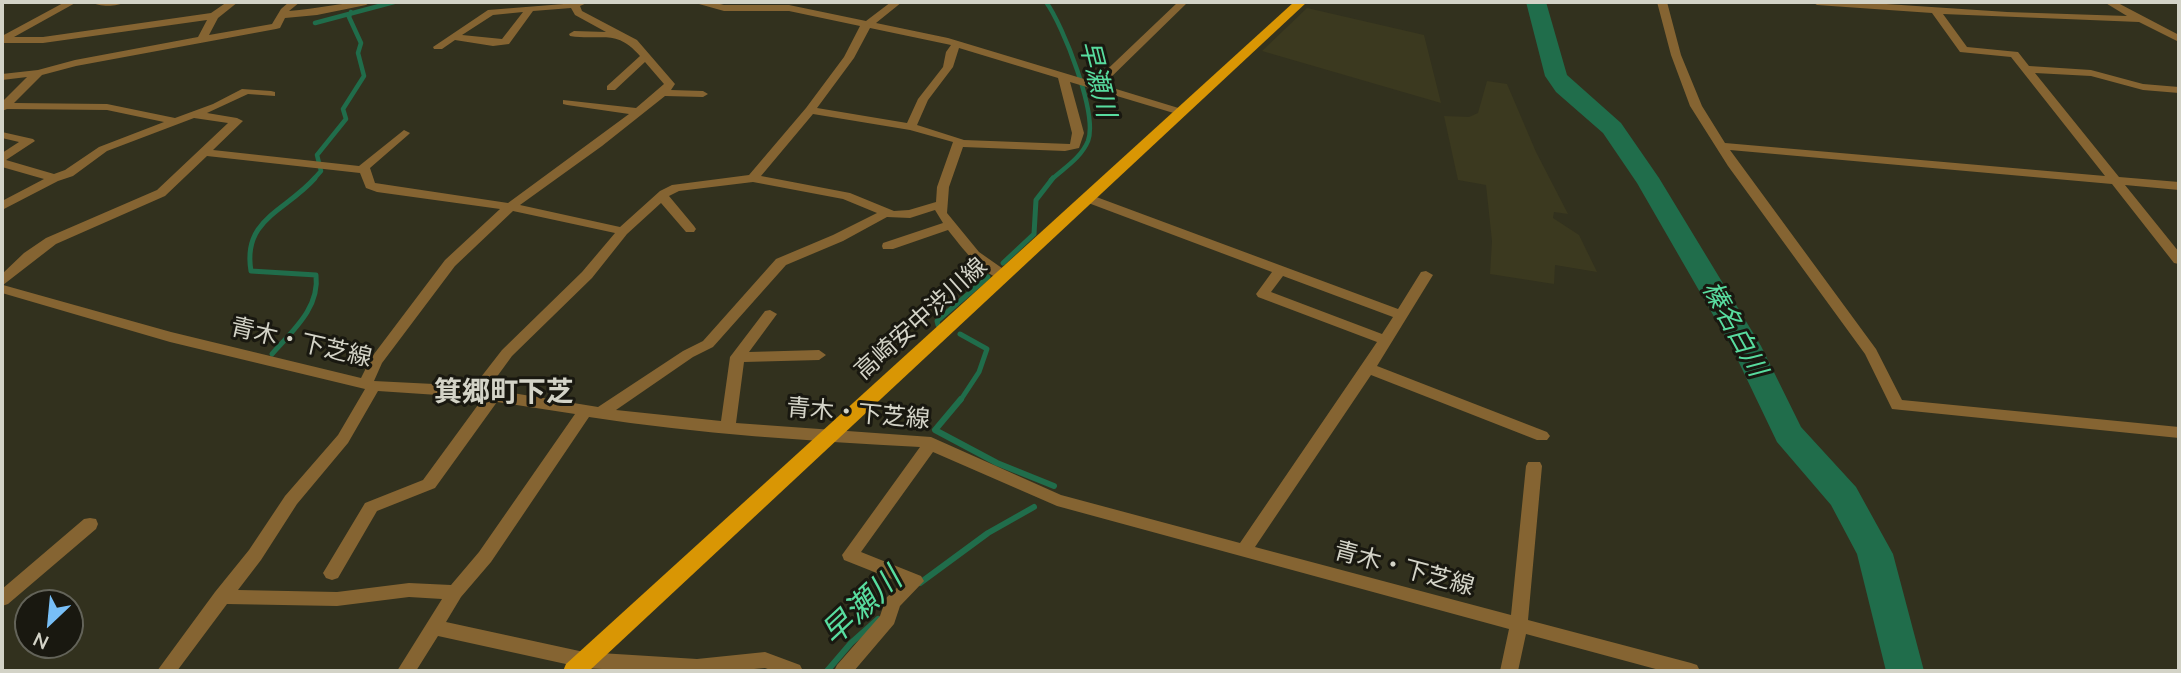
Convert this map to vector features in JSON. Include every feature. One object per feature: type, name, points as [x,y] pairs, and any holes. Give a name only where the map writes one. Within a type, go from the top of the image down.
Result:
[{"type":"main road","name":"高崎安中渋川線","points":[[579,666],[1004,276],[1296,3]]},
{"type":"street","points":[[72,2],[2,40],[43,40],[214,16]]},
{"type":"street","points":[[96,2],[120,2]]},
{"type":"street","points":[[202,40],[214,16],[233,2]]},
{"type":"street","points":[[2,77],[38,73],[75,63],[271,27],[295,2]]},
{"type":"street","points":[[283,15],[317,12],[366,2]]},
{"type":"street","points":[[702,2],[724,8],[789,8],[868,23],[957,44],[1181,112]]},
{"type":"street","points":[[753,178],[849,58],[868,23],[897,2]]},
{"type":"street","points":[[1092,86],[1183,2]]},
{"type":"street","points":[[1662,2],[1689,92],[1721,146],[1871,352],[1897,405],[2179,433]]},
{"type":"street","points":[[1817,2],[2141,19]]},
{"type":"street","points":[[2109,2],[2179,39]]},
{"type":"street","points":[[166,671],[255,555],[291,500],[343,439],[370,385],[376,361],[450,263],[510,207],[598,144],[670,84],[634,42],[578,13],[579,3],[491,12],[438,47]]},
{"type":"street","points":[[1928,7],[1964,50],[2014,54],[2179,260]]},
{"type":"street","points":[[453,37],[493,43],[505,42],[531,8]]},
{"type":"street","points":[[2167,32],[2179,31]]},
{"type":"street","points":[[574,34],[620,35]]},
{"type":"street","points":[[911,127],[923,99],[948,68],[951,52],[957,44]]},
{"type":"street","points":[[611,88],[646,56]]},
{"type":"street","points":[[2024,69],[2091,73],[2143,87],[2179,90]]},
{"type":"street","points":[[3,107],[38,76],[38,73]]},
{"type":"street","points":[[810,110],[911,127],[952,137],[960,143],[1065,148],[1075,146],[1078,133],[1066,78]]},
{"type":"street","points":[[2,206],[54,178],[69,173],[103,149],[194,115],[246,92],[271,94]]},
{"type":"street","points":[[662,93],[703,94]]},
{"type":"street","points":[[567,102],[638,112]]},
{"type":"street","points":[[3,107],[107,107],[174,121]]},
{"type":"street","points":[[2,281],[29,256],[51,241],[161,192],[237,121],[194,115]]},
{"type":"street","points":[[202,152],[362,169],[404,133]]},
{"type":"street","points":[[2,135],[29,141],[2,160]]},
{"type":"street","points":[[960,143],[943,187],[941,213],[974,255],[1004,276]]},
{"type":"street","points":[[1721,146],[2179,186]]},
{"type":"street","points":[[2,160],[54,178]]},
{"type":"street","points":[[362,169],[370,185],[381,189],[510,207],[623,231]]},
{"type":"street","points":[[332,573],[371,507],[429,484],[507,353],[587,275],[623,231],[662,196],[676,188],[753,178],[846,196],[886,213],[910,214],[941,204]]},
{"type":"street","points":[[662,196],[690,229]]},
{"type":"street","points":[[1087,198],[1400,315]]},
{"type":"street","points":[[406,671],[455,592],[485,557],[594,412],[708,344],[781,261],[838,238],[886,213]]},
{"type":"street","points":[[888,246],[950,225]]},
{"type":"street","points":[[1280,270],[1263,294],[1385,340]]},
{"type":"street","points":[[1243,551],[1368,369],[1426,275]]},
{"type":"street","name":"青木・下芝線","points":[[2,289],[170,337],[370,385],[485,393],[594,412],[728,427],[931,443],[1057,499],[1691,671]]},
{"type":"street","points":[[728,427],[737,357],[769,314]]},
{"type":"street","points":[[737,357],[819,355]]},
{"type":"street","points":[[1368,369],[1542,436]]},
{"type":"street","points":[[843,671],[915,581],[850,555],[931,443]]},
{"type":"street","points":[[1509,671],[1519,625],[1534,466]]},
{"type":"street","points":[[2,599],[90,524]]},
{"type":"street","points":[[221,597],[337,598],[410,590],[455,592]]},
{"type":"street","points":[[433,627],[579,666],[697,667],[765,660],[794,671]]},
{"type":"shaded area","points":[[1307,8],[1424,35],[1441,103],[1262,51]]},
{"type":"shaded area","points":[[1487,81],[1507,84],[1536,152],[1568,214],[1554,212],[1553,218],[1579,235],[1597,272],[1555,265],[1554,284],[1490,274],[1492,241],[1486,185],[1458,180],[1444,116],[1469,117],[1478,113]]},
{"type":"waterway","points":[[350,14],[394,2]]},
{"type":"waterway","name":"早瀬川","points":[[1046,2],[1077,70],[1084,91],[1090,128],[1088,141],[1081,153],[1052,179]]},
{"type":"waterway","name":"榛名白川","points":[[1536,2],[1556,76],[1564,87],[1612,128],[1650,183],[1746,346],[1788,434],[1844,496],[1875,554],[1905,671]]},
{"type":"waterway","points":[[313,180],[321,171],[317,155],[346,119],[343,109],[364,76],[358,53],[361,43],[349,17],[350,14]]},
{"type":"waterway","points":[[315,23],[350,14]]},
{"type":"waterway","name":"早瀬川","points":[[1003,263],[1034,234],[1036,200],[1052,179]]},
{"type":"waterway","points":[[272,354],[296,328],[309,308],[314,298],[316,275],[251,271],[250,253],[253,239],[269,217],[313,180]]},
{"type":"waterway","name":"早瀬川","points":[[938,325],[937,321],[988,277]]},
{"type":"waterway","name":"早瀬川","points":[[960,334],[987,349],[979,372],[960,401]]},
{"type":"waterway","name":"早瀬川","points":[[961,399],[935,430],[997,463],[1054,486]]},
{"type":"waterway","name":"早瀬川","points":[[920,583],[988,533],[1034,507]]},
{"type":"waterway","name":"早瀬川","points":[[827,671],[851,643],[878,619]]},
{"type":"district","name":"箕郷町下芝","points":[[504,393]]}]
